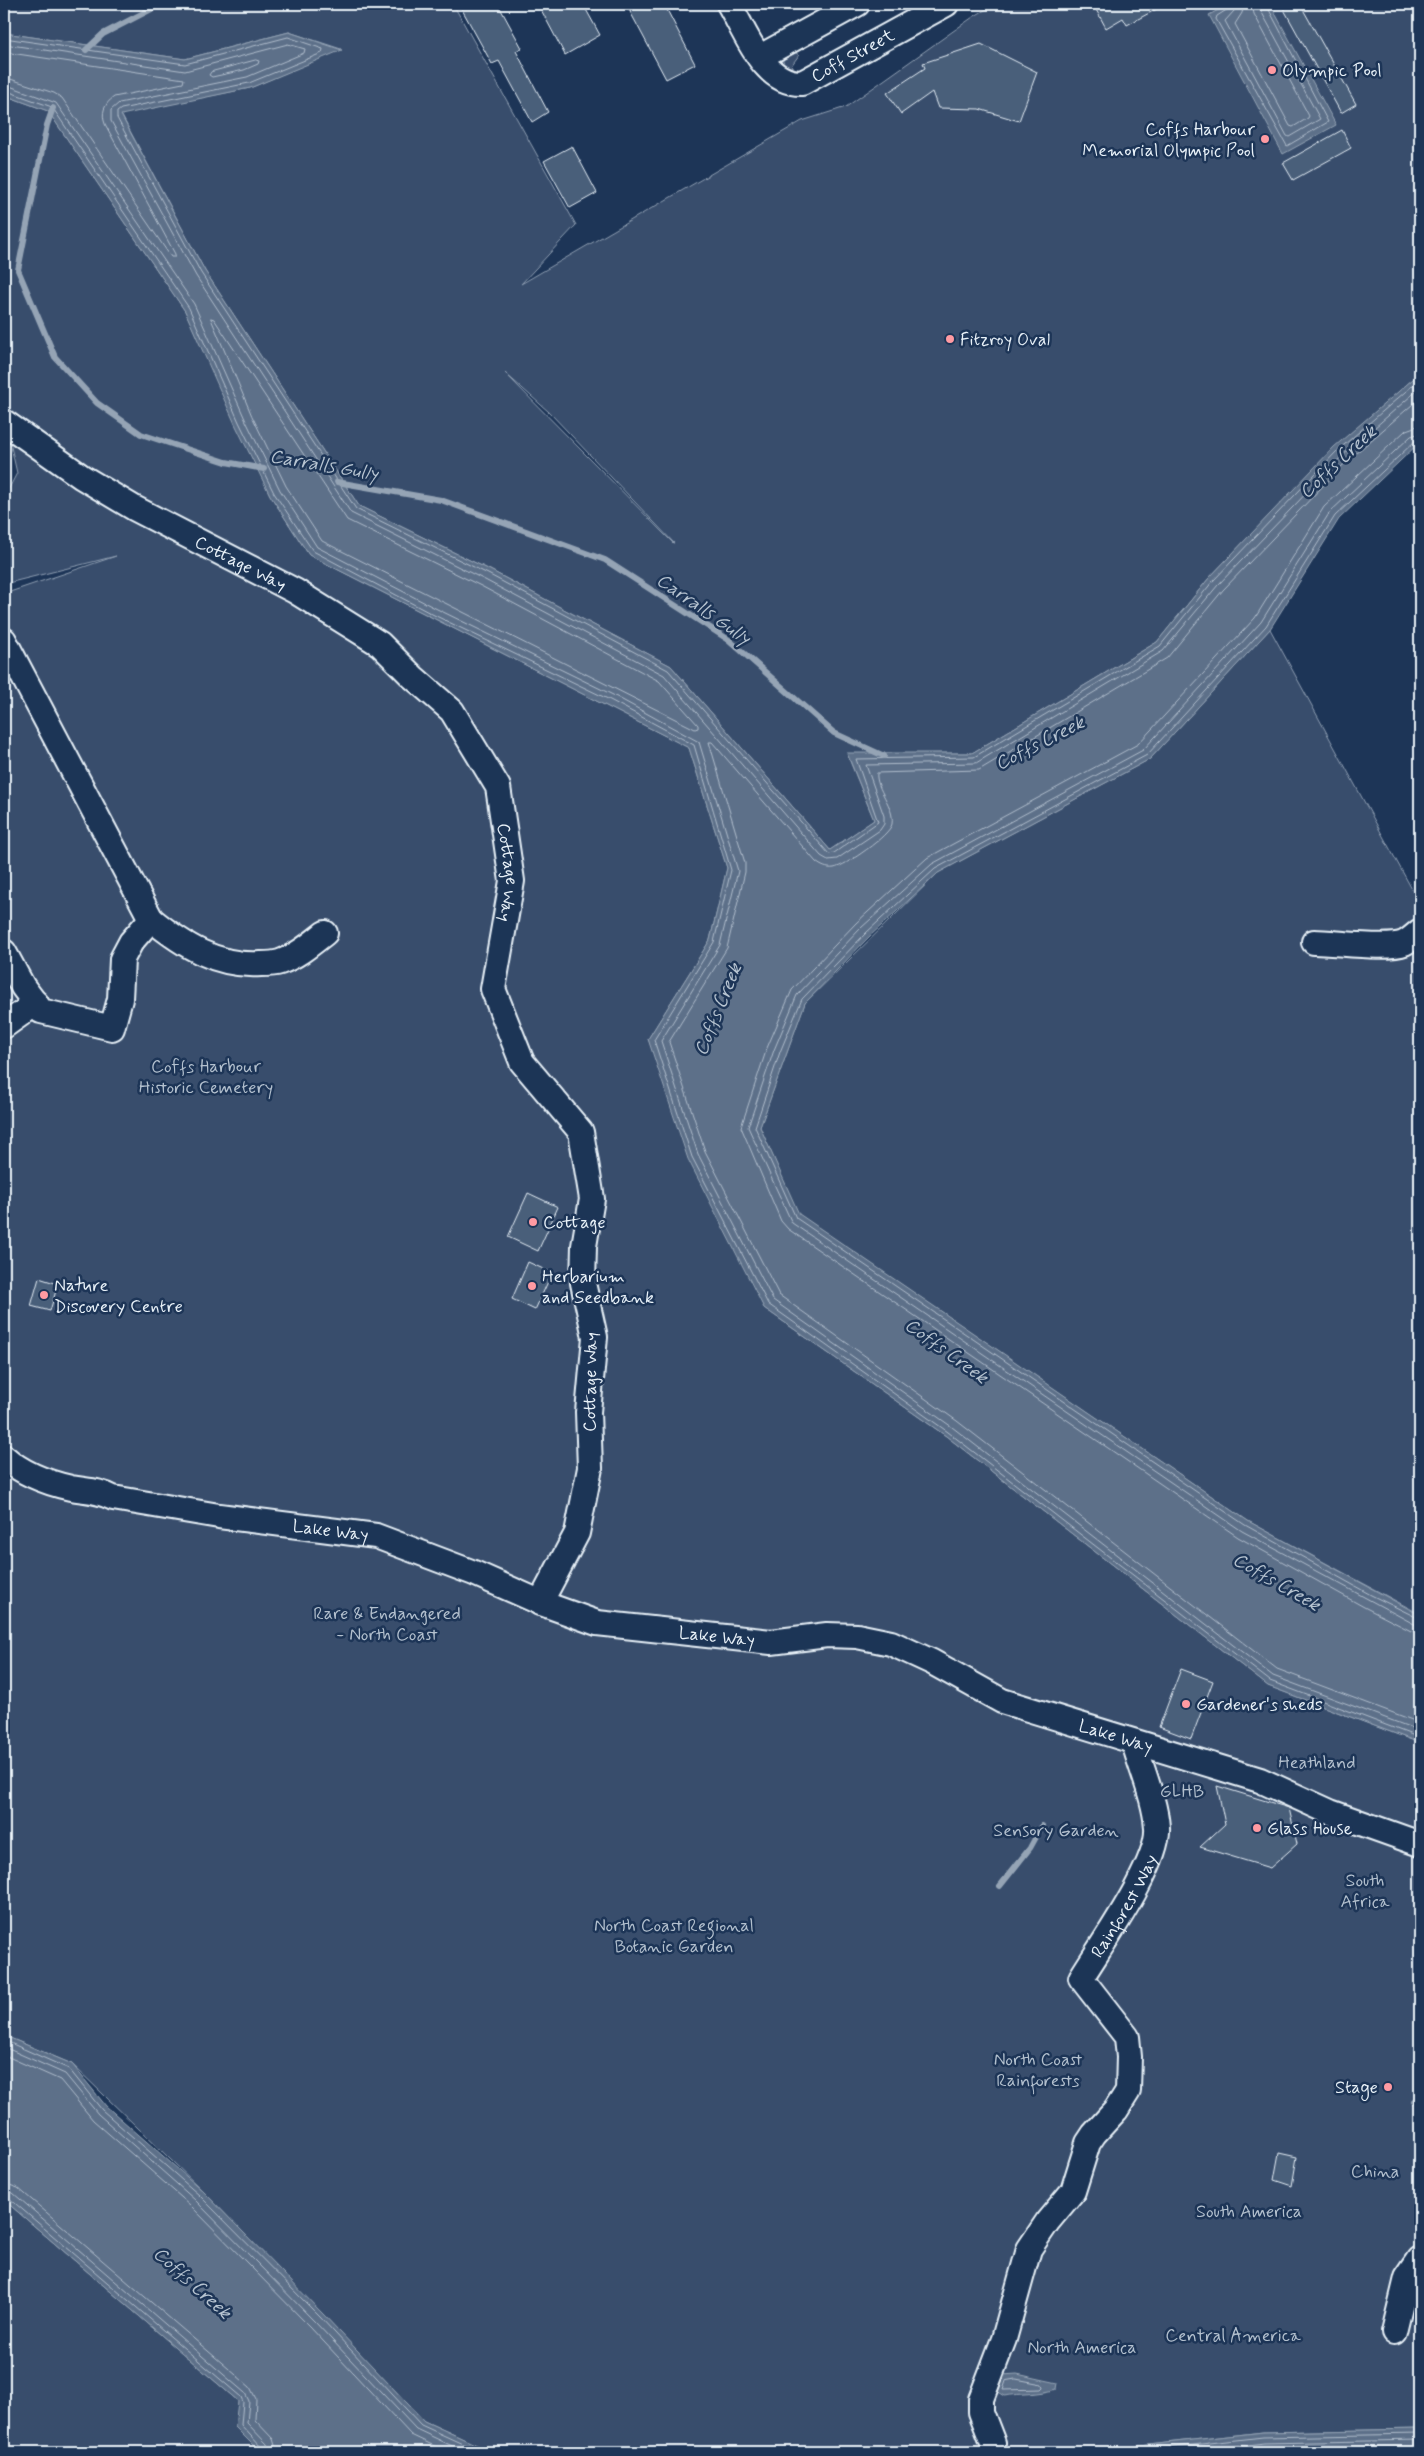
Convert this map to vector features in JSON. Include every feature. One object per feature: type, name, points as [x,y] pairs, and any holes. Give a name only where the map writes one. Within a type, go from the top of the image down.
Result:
[{"type":"street","name":"Coff Street","points":[[729,4],[761,59],[775,76],[790,84],[802,83],[946,4]]},
{"type":"street","points":[[761,59],[857,4]]},
{"type":"street","name":"Cottage Way","points":[[4,422],[82,477],[134,508],[295,590],[380,644],[413,677],[452,711],[498,787],[512,881],[493,989],[522,1062],[582,1132],[592,1199],[584,1246],[583,1283],[595,1337],[588,1412],[590,1468],[576,1533],[540,1603]]},
{"type":"street","points":[[4,640],[150,919],[178,940],[211,958],[246,965],[278,963],[303,950],[325,933]]},
{"type":"street","points":[[4,952],[41,1011],[112,1028],[120,999],[122,959],[131,942],[150,919]]},
{"type":"street","points":[[1314,942],[1352,943],[1379,947],[1404,943],[1420,931]]},
{"type":"street","points":[[4,1026],[36,1003]]},
{"type":"street","name":"Lake Way","points":[[4,1457],[12,1464],[34,1476],[72,1488],[100,1491],[112,1498],[219,1516],[376,1536],[474,1573],[540,1603],[597,1622],[772,1642],[826,1635],[857,1636],[891,1643],[932,1662],[1002,1701],[1260,1780],[1330,1812],[1420,1844]]},
{"type":"street","name":"Rainforest Way","points":[[993,2443],[981,2412],[981,2399],[1015,2303],[1029,2249],[1048,2221],[1073,2190],[1088,2143],[1124,2100],[1128,2091],[1129,2052],[1126,2037],[1122,2028],[1091,1993],[1081,1978],[1144,1873],[1156,1840],[1157,1820],[1134,1742]]},
{"type":"street","points":[[1394,2332],[1407,2278],[1420,2258]]},
{"type":"green space","points":[[4,4],[453,4],[576,225],[521,284],[802,121],[846,107],[973,17],[995,4],[1420,4],[1420,373],[1334,448],[1209,578],[1157,642],[972,753],[847,754],[874,820],[830,850],[671,666],[490,570],[359,506],[205,271],[121,114],[250,88],[341,49],[289,32],[185,59],[4,33]],"holes":[[[505,373],[549,412],[674,543]]]},
{"type":"green space","points":[[790,49],[799,55],[791,66],[804,74],[783,68],[783,54]]},
{"type":"green space","name":"North Coast Regional Botanic Garden","points":[[4,95],[48,111],[185,311],[270,495],[309,555],[689,748],[727,868],[710,940],[648,1039],[764,1308],[946,1436],[1268,1686],[1420,1743],[1420,2429],[1263,2432],[1087,2452],[492,2452],[424,2421],[203,2191],[72,2064],[10,2038],[4,2030],[4,594],[116,556],[4,584],[4,498],[17,473],[4,416]]},
{"type":"green space","points":[[1270,629],[1420,904],[1420,1614],[1248,1521],[798,1214],[760,1127],[805,1003],[938,873],[1150,759]]},
{"type":"green space","points":[[4,2200],[238,2401],[264,2452],[4,2452]]},
{"type":"water","name":"Olympic Pool","points":[[1229,4],[1270,4],[1336,125],[1283,154],[1209,15]]},
{"type":"water","name":"Coffs Creek","points":[[289,32],[342,50],[250,88],[121,115],[205,271],[359,506],[490,570],[671,666],[830,850],[874,820],[847,753],[972,753],[1157,642],[1209,578],[1334,447],[1420,373],[1420,442],[1339,519],[1270,629],[1150,759],[938,873],[869,937],[805,1003],[760,1127],[799,1214],[1248,1521],[1420,1615],[1420,1743],[1268,1686],[946,1436],[764,1308],[688,1159],[648,1039],[710,940],[727,868],[689,748],[309,555],[270,495],[235,424],[185,311],[48,111],[4,95],[4,33],[185,59]]},
{"type":"water","name":"Coffs Creek","points":[[4,2030],[10,2038],[72,2064],[106,2106],[203,2191],[424,2421],[492,2452],[260,2452],[235,2427],[238,2401],[4,2200]]},
{"type":"water","points":[[1017,2374],[1058,2383],[1057,2389],[1004,2396],[996,2391],[1002,2375]]},
{"type":"water","points":[[1420,2429],[1420,2452],[1087,2452],[1263,2432]]},
{"type":"building","points":[[459,4],[498,4],[522,48],[516,51],[548,112],[532,122],[499,61],[492,64]]},
{"type":"building","points":[[538,4],[583,4],[600,35],[565,55]]},
{"type":"building","points":[[626,4],[664,4],[695,64],[666,79]]},
{"type":"building","points":[[1093,4],[1166,4],[1127,25],[1123,18],[1106,28]]},
{"type":"building","points":[[1281,4],[1300,4],[1356,104],[1341,113]]},
{"type":"building","points":[[981,44],[1037,72],[1019,121],[979,109],[938,108],[932,92],[901,114],[887,93],[925,68],[923,63]]},
{"type":"building","points":[[1342,130],[1351,148],[1293,180],[1283,163]]},
{"type":"building","points":[[572,146],[597,193],[570,208],[544,161]]},
{"type":"building","name":"Cottage","points":[[528,1193],[558,1207],[538,1251],[508,1237]]},
{"type":"building","name":"Herbarium and Seedbank","points":[[528,1262],[552,1273],[535,1310],[512,1299]]},
{"type":"building","name":"Nature Discovery Centre","points":[[39,1278],[58,1284],[50,1311],[31,1306]]},
{"type":"building","name":"Gardener's sheds","points":[[1181,1669],[1213,1681],[1191,1739],[1159,1727]]},
{"type":"building","name":"Glass House","points":[[1217,1786],[1289,1808],[1297,1844],[1270,1868],[1200,1847],[1225,1824]]},
{"type":"building","points":[[1279,2153],[1297,2157],[1292,2186],[1274,2180]]},
{"type":"waterway","name":"Carralls Gully","points":[[86,50],[103,34],[161,4]]},
{"type":"waterway","name":"Carralls Gully","points":[[53,108],[47,125],[18,270],[55,357],[97,403],[141,434],[226,462],[264,469]]},
{"type":"waterway","name":"Carralls Gully","points":[[337,482],[441,500],[605,560],[729,640],[834,733],[884,756]]},
{"type":"waterway","points":[[1000,1886],[1030,1848],[1042,1826]]},
{"type":"waterway","points":[[1414,2101],[1420,2100]]},
{"type":"place","name":"Olympic Pool","points":[[1272,70]]},
{"type":"place","name":"Coffs Harbour Memorial Olympic Pool","points":[[1265,139]]},
{"type":"place","name":"Fitzroy Oval","points":[[950,339]]},
{"type":"place","name":"Cottage","points":[[533,1222]]},
{"type":"place","name":"Herbarium and Seedbank","points":[[532,1286]]},
{"type":"place","name":"Nature Discovery Centre","points":[[44,1295]]},
{"type":"place","name":"Gardener's sheds","points":[[1186,1704]]},
{"type":"place","name":"Glass House","points":[[1257,1828]]},
{"type":"place","name":"Stage","points":[[1388,2087]]},
{"type":"park label","name":"Coffs Harbour Historic Cemetery","points":[[206,1076]]},
{"type":"park label","name":"Rare & Endangered - North Coast","points":[[387,1624]]},
{"type":"park label","name":"Heathland","points":[[1317,1762]]},
{"type":"park label","name":"GLHB","points":[[1182,1791]]},
{"type":"park label","name":"Sensory Garden","points":[[1056,1830]]},
{"type":"park label","name":"South Africa","points":[[1365,1890]]},
{"type":"park label","name":"North Coast Rainforests","points":[[1038,2069]]},
{"type":"park label","name":"China","points":[[1375,2171]]},
{"type":"park label","name":"South America","points":[[1249,2211]]},
{"type":"park label","name":"Central America","points":[[1233,2335]]},
{"type":"park label","name":"North America","points":[[1082,2347]]}]
